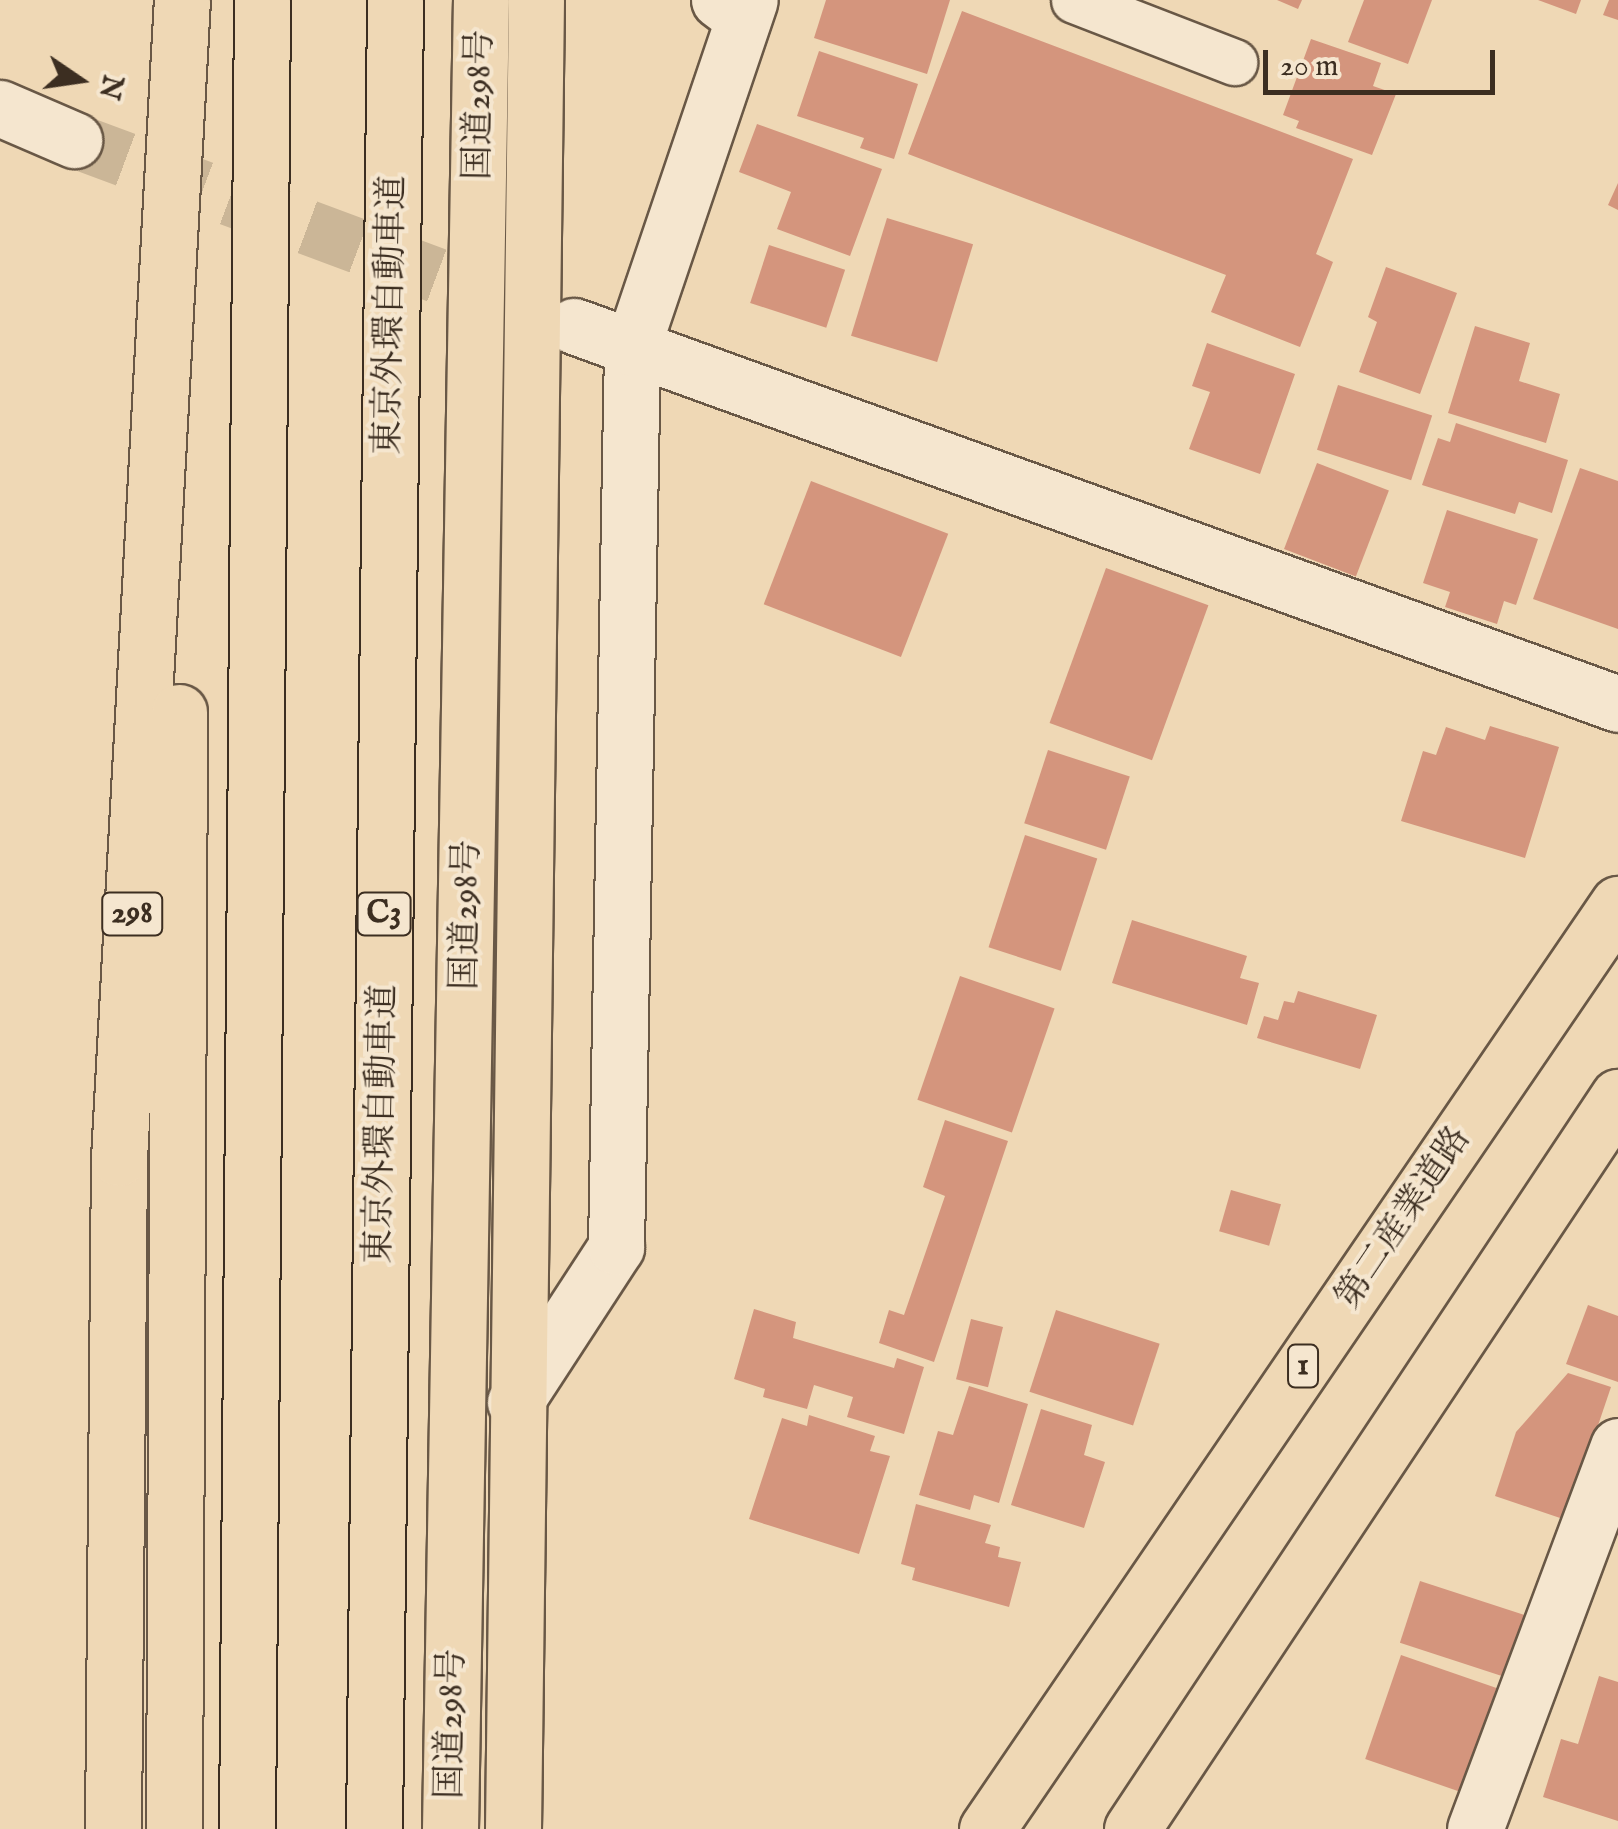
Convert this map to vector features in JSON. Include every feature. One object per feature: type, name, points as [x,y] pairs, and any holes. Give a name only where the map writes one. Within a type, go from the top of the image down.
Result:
[{"type":"main road","name":"298","points":[[113,1829],[119,1158],[185,0]]},
{"type":"main road","name":"298","points":[[174,1829],[185,0]]},
{"type":"main road","points":[[247,1829],[262,0]]},
{"type":"main road","name":"東京外環自動車道","points":[[374,1829],[395,0]]},
{"type":"main road","name":"国道298号","points":[[450,1829],[481,0]]},
{"type":"main road","points":[[513,1829],[515,1402],[536,0]]},
{"type":"main road","name":"第二産業道路","points":[[987,1829],[1618,904]]},
{"type":"main road","points":[[1132,1829],[1618,1096]]},
{"type":"street","points":[[515,1402],[616,1247],[632,348],[738,6]]},
{"type":"street","points":[[0,108],[74,140]]},
{"type":"street","points":[[574,326],[1618,704]]},
{"type":"street","points":[[1475,1829],[1618,1446]]},
{"type":"lane","points":[[1074,0],[1234,62]]},
{"type":"building","points":[[826,0],[950,0],[927,74],[814,38]]},
{"type":"building","points":[[1277,0],[1302,0],[1298,9]]},
{"type":"building","points":[[1364,0],[1432,0],[1408,64],[1348,42]]},
{"type":"building","points":[[1538,0],[1581,0],[1576,14]]},
{"type":"building","points":[[1609,0],[1618,0],[1618,20],[1603,15]]},
{"type":"building","points":[[962,11],[1353,159],[1316,254],[1333,262],[1300,347],[1211,312],[1226,275],[908,154]]},
{"type":"building","points":[[1311,39],[1381,63],[1373,86],[1396,94],[1372,155],[1296,128],[1299,121],[1283,115]]},
{"type":"building","points":[[819,51],[918,84],[894,159],[860,148],[864,138],[797,116]]},
{"type":"building","points":[[757,124],[882,169],[850,256],[777,229],[791,192],[739,172]]},
{"type":"building","points":[[1618,183],[1618,210],[1608,205]]},
{"type":"building","points":[[887,218],[973,244],[937,362],[851,336]]},
{"type":"building","points":[[769,245],[845,270],[826,328],[750,303]]},
{"type":"building","points":[[1386,267],[1457,293],[1420,394],[1359,372],[1377,322],[1368,317]]},
{"type":"building","points":[[1475,326],[1530,343],[1519,381],[1560,394],[1546,443],[1448,413]]},
{"type":"building","points":[[1207,343],[1295,374],[1260,474],[1189,449],[1210,392],[1192,386]]},
{"type":"building","points":[[1338,385],[1432,416],[1411,480],[1317,450]]},
{"type":"building","points":[[1456,423],[1568,460],[1552,513],[1519,502],[1515,514],[1422,485],[1438,438],[1450,442]]},
{"type":"building","points":[[1317,463],[1389,491],[1356,576],[1284,549]]},
{"type":"building","points":[[1580,468],[1618,481],[1618,629],[1533,599]]},
{"type":"building","points":[[811,481],[948,534],[901,657],[764,604]]},
{"type":"building","points":[[1447,510],[1538,539],[1516,605],[1504,601],[1497,624],[1445,607],[1450,592],[1423,583]]},
{"type":"building","points":[[1106,568],[1208,605],[1152,760],[1050,723]]},
{"type":"building","points":[[1490,726],[1559,747],[1525,858],[1401,821],[1423,751],[1436,755],[1446,727],[1485,740]]},
{"type":"building","points":[[1048,750],[1130,777],[1106,850],[1024,823]]},
{"type":"building","points":[[1025,835],[1097,858],[1061,971],[989,947]]},
{"type":"building","points":[[1132,920],[1247,956],[1240,978],[1259,983],[1247,1025],[1112,983]]},
{"type":"building","points":[[960,976],[1055,1009],[1012,1132],[917,1100]]},
{"type":"building","points":[[1298,991],[1377,1015],[1360,1069],[1257,1038],[1264,1016],[1278,1020],[1284,1001],[1294,1003]]},
{"type":"building","points":[[945,1120],[1008,1141],[934,1362],[879,1343],[889,1310],[904,1315],[945,1196],[923,1187]]},
{"type":"building","points":[[1231,1190],[1281,1204],[1269,1246],[1219,1231]]},
{"type":"building","points":[[1588,1305],[1618,1316],[1618,1382],[1566,1364]]},
{"type":"building","points":[[754,1309],[796,1322],[793,1338],[894,1368],[897,1358],[924,1367],[904,1434],[847,1417],[853,1397],[814,1385],[807,1409],[763,1397],[765,1389],[734,1379]]},
{"type":"building","points":[[1056,1310],[1160,1344],[1133,1425],[1029,1392]]},
{"type":"building","points":[[971,1319],[1003,1327],[988,1387],[956,1379]]},
{"type":"building","points":[[1568,1373],[1611,1387],[1566,1520],[1495,1496],[1516,1432]]},
{"type":"building","points":[[969,1386],[1028,1404],[999,1503],[974,1495],[970,1510],[919,1495],[938,1431],[953,1435]]},
{"type":"building","points":[[1041,1409],[1092,1425],[1084,1455],[1105,1462],[1084,1528],[1011,1505]]},
{"type":"building","points":[[809,1415],[875,1436],[870,1451],[890,1456],[859,1554],[749,1519],[782,1418],[807,1426]]},
{"type":"building","points":[[916,1504],[991,1525],[985,1543],[1000,1547],[998,1557],[1021,1562],[1009,1607],[912,1580],[915,1568],[901,1564]]},
{"type":"building","points":[[1420,1581],[1527,1616],[1506,1677],[1400,1643]]},
{"type":"building","points":[[1401,1655],[1496,1688],[1461,1792],[1365,1759]]},
{"type":"building","points":[[1599,1676],[1618,1682],[1618,1821],[1543,1797],[1561,1739],[1578,1744]]},
{"type":"tunnel","points":[[74,140],[517,305]]}]
